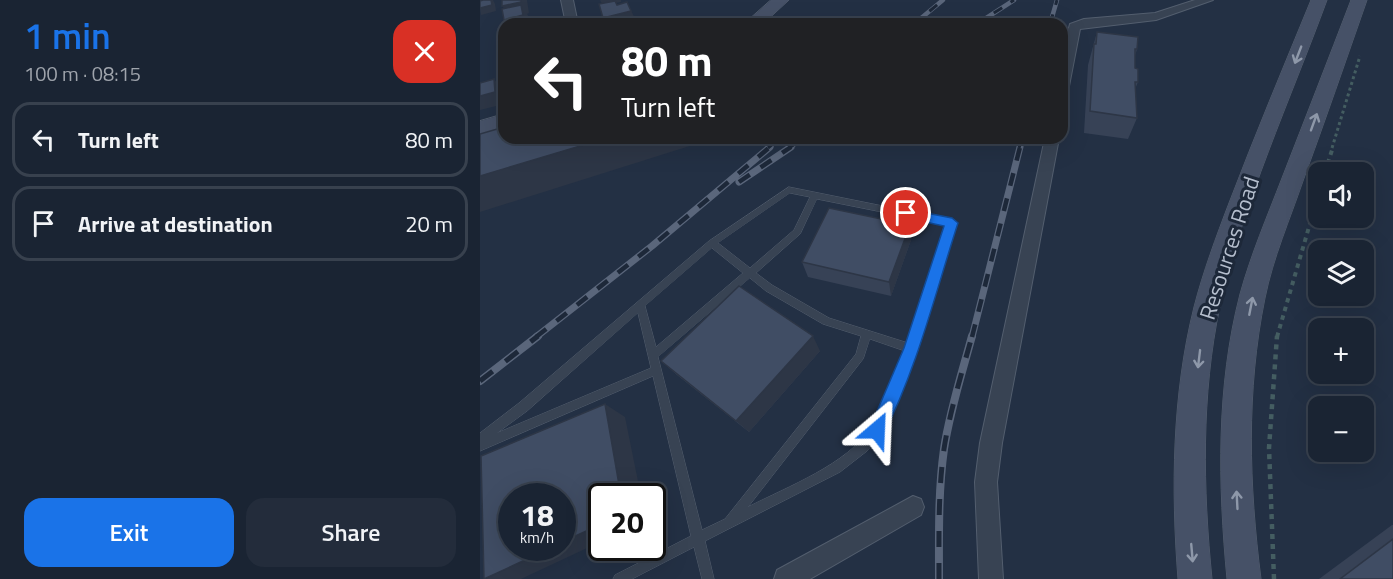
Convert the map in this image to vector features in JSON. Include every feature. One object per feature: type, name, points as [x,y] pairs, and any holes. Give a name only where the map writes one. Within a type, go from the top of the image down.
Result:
[{"type":"main road","points":[[760,18],[781,0]]},
{"type":"main road","name":"Resources Road","points":[[1195,579],[1189,498],[1190,432],[1207,311],[1246,188],[1319,0]]},
{"type":"main road","name":"Resources Road","points":[[1244,579],[1237,498],[1236,439],[1238,390],[1249,317],[1263,260],[1359,0]]},
{"type":"main road","points":[[480,128],[498,123]]},
{"type":"street","points":[[567,0],[572,18]]},
{"type":"street","points":[[1068,56],[1074,27],[1083,23],[1156,16],[1207,0]]},
{"type":"street","points":[[991,579],[986,482],[1051,144]]},
{"type":"street","points":[[787,579],[914,507]]},
{"type":"lane","points":[[480,440],[523,407],[641,307],[712,243],[789,190],[952,223],[911,348],[887,410],[877,430],[863,447],[837,468],[620,579]]},
{"type":"lane","points":[[654,356],[797,232],[815,195]]},
{"type":"lane","points":[[712,243],[769,288],[826,321],[911,348]]},
{"type":"lane","points":[[641,307],[708,579]]},
{"type":"lane","points":[[726,525],[860,356],[867,334]]},
{"type":"lane","points":[[480,446],[657,370]]},
{"type":"path","points":[[1328,162],[1362,49]]},
{"type":"path","points":[[1274,579],[1269,448],[1277,335],[1309,228]]},
{"type":"building","points":[[491,0],[492,5],[480,8],[480,1]]},
{"type":"building","points":[[502,0],[521,0],[521,2],[502,6]]},
{"type":"building","points":[[615,1],[617,5],[627,2],[631,11],[603,18],[599,4]]},
{"type":"building","points":[[521,5],[523,15],[504,18],[502,9]]},
{"type":"building","points":[[1097,32],[1138,37],[1137,49],[1135,49],[1135,68],[1138,69],[1138,82],[1135,82],[1137,118],[1090,111],[1094,44],[1096,44]]},
{"type":"building","points":[[494,79],[495,92],[480,96],[480,83]]},
{"type":"building","points":[[498,129],[498,144],[587,144],[480,176],[480,134]]},
{"type":"building","points":[[829,208],[910,225],[889,282],[802,262]]},
{"type":"building","points":[[739,286],[813,336],[736,421],[661,361]]},
{"type":"building","points":[[605,404],[619,483],[588,483],[588,530],[576,536],[576,483],[498,483],[498,561],[523,561],[484,579],[481,456]]},
{"type":"building","points":[[1393,539],[1393,579],[1340,579]]},
{"type":"railway","points":[[921,18],[943,0]]},
{"type":"railway","points":[[986,18],[1014,0]]},
{"type":"railway","points":[[1052,18],[1057,0]]},
{"type":"railway","points":[[768,148],[773,144]]},
{"type":"railway","points":[[789,148],[795,144]]},
{"type":"railway","points":[[1019,148],[1020,144]]},
{"type":"railway","points":[[536,337],[652,246],[770,147]]},
{"type":"railway","points":[[739,182],[791,147]]},
{"type":"railway","points":[[972,337],[1020,147]]},
{"type":"railway","points":[[480,381],[538,336]]},
{"type":"railway","points":[[939,579],[940,498],[944,449],[972,336]]},
{"type":"route","points":[[877,430],[911,348],[952,223],[906,213]]}]
